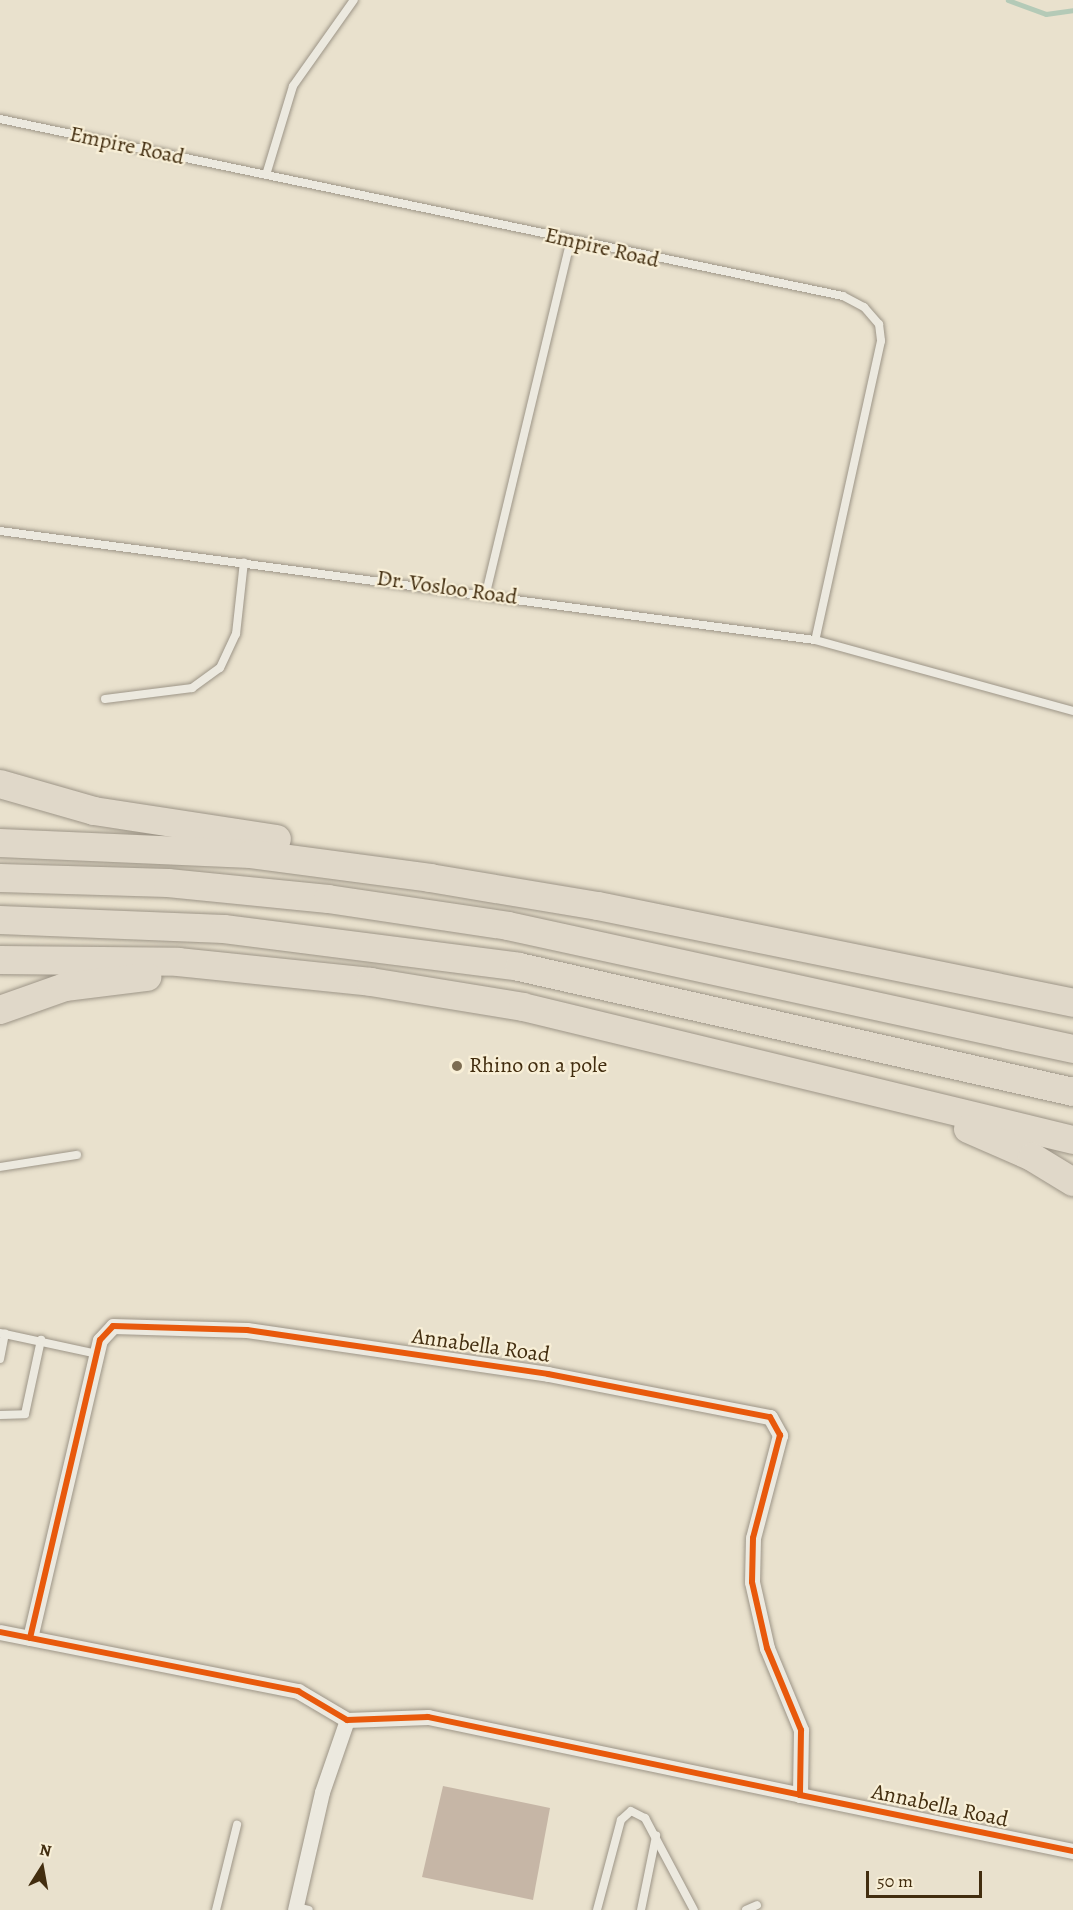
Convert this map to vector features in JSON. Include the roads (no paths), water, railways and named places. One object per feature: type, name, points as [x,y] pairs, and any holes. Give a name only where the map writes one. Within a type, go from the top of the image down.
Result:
[{"type":"highway","points":[[0,784],[94,811],[511,880],[569,893],[598,906]]},
{"type":"highway","points":[[0,843],[251,854],[598,906],[1073,1003]]},
{"type":"highway","points":[[0,879],[179,884],[328,899],[508,926],[1073,1049]]},
{"type":"highway","points":[[0,920],[224,929],[519,967],[1073,1092]]},
{"type":"highway","points":[[0,960],[178,962],[371,982],[523,1007],[1073,1140]]},
{"type":"highway","points":[[0,1010],[65,987],[120,978],[371,982]]},
{"type":"highway","points":[[790,1072],[982,1133],[1073,1182]]},
{"type":"street","name":"Annabella Road","points":[[30,1638],[97,1354],[105,1333],[124,1325],[247,1330],[548,1374],[770,1417],[780,1435],[753,1538],[752,1582],[767,1648],[801,1730],[800,1795]]},
{"type":"street","points":[[0,1632],[298,1691],[347,1720],[321,1792],[300,1909]]},
{"type":"street","name":"Annabella Road","points":[[347,1720],[428,1717],[1073,1851]]},
{"type":"lane","points":[[266,175],[293,86],[354,0]]},
{"type":"lane","name":"Empire Road","points":[[0,119],[843,296],[879,324],[881,341],[865,430],[816,640]]},
{"type":"lane","points":[[486,593],[571,240]]},
{"type":"lane","name":"Dr. Vosloo Road","points":[[0,531],[486,593],[816,640],[1073,711]]},
{"type":"lane","points":[[105,699],[192,687],[220,668],[236,634],[244,562]]},
{"type":"lane","points":[[0,1167],[77,1155]]},
{"type":"lane","points":[[0,1359],[3,1333],[97,1354]]},
{"type":"lane","points":[[0,1416],[25,1414],[41,1340]]},
{"type":"lane","points":[[597,1910],[626,1813],[641,1814],[656,1836],[694,1910]]},
{"type":"lane","points":[[216,1910],[237,1825]]},
{"type":"lane","points":[[641,1910],[656,1836]]},
{"type":"lane","points":[[746,1910],[757,1905]]},
{"type":"waterway","points":[[1008,0],[1046,14],[1073,10]]},
{"type":"place","name":"Rhino on a pole","points":[[457,1066]]}]
